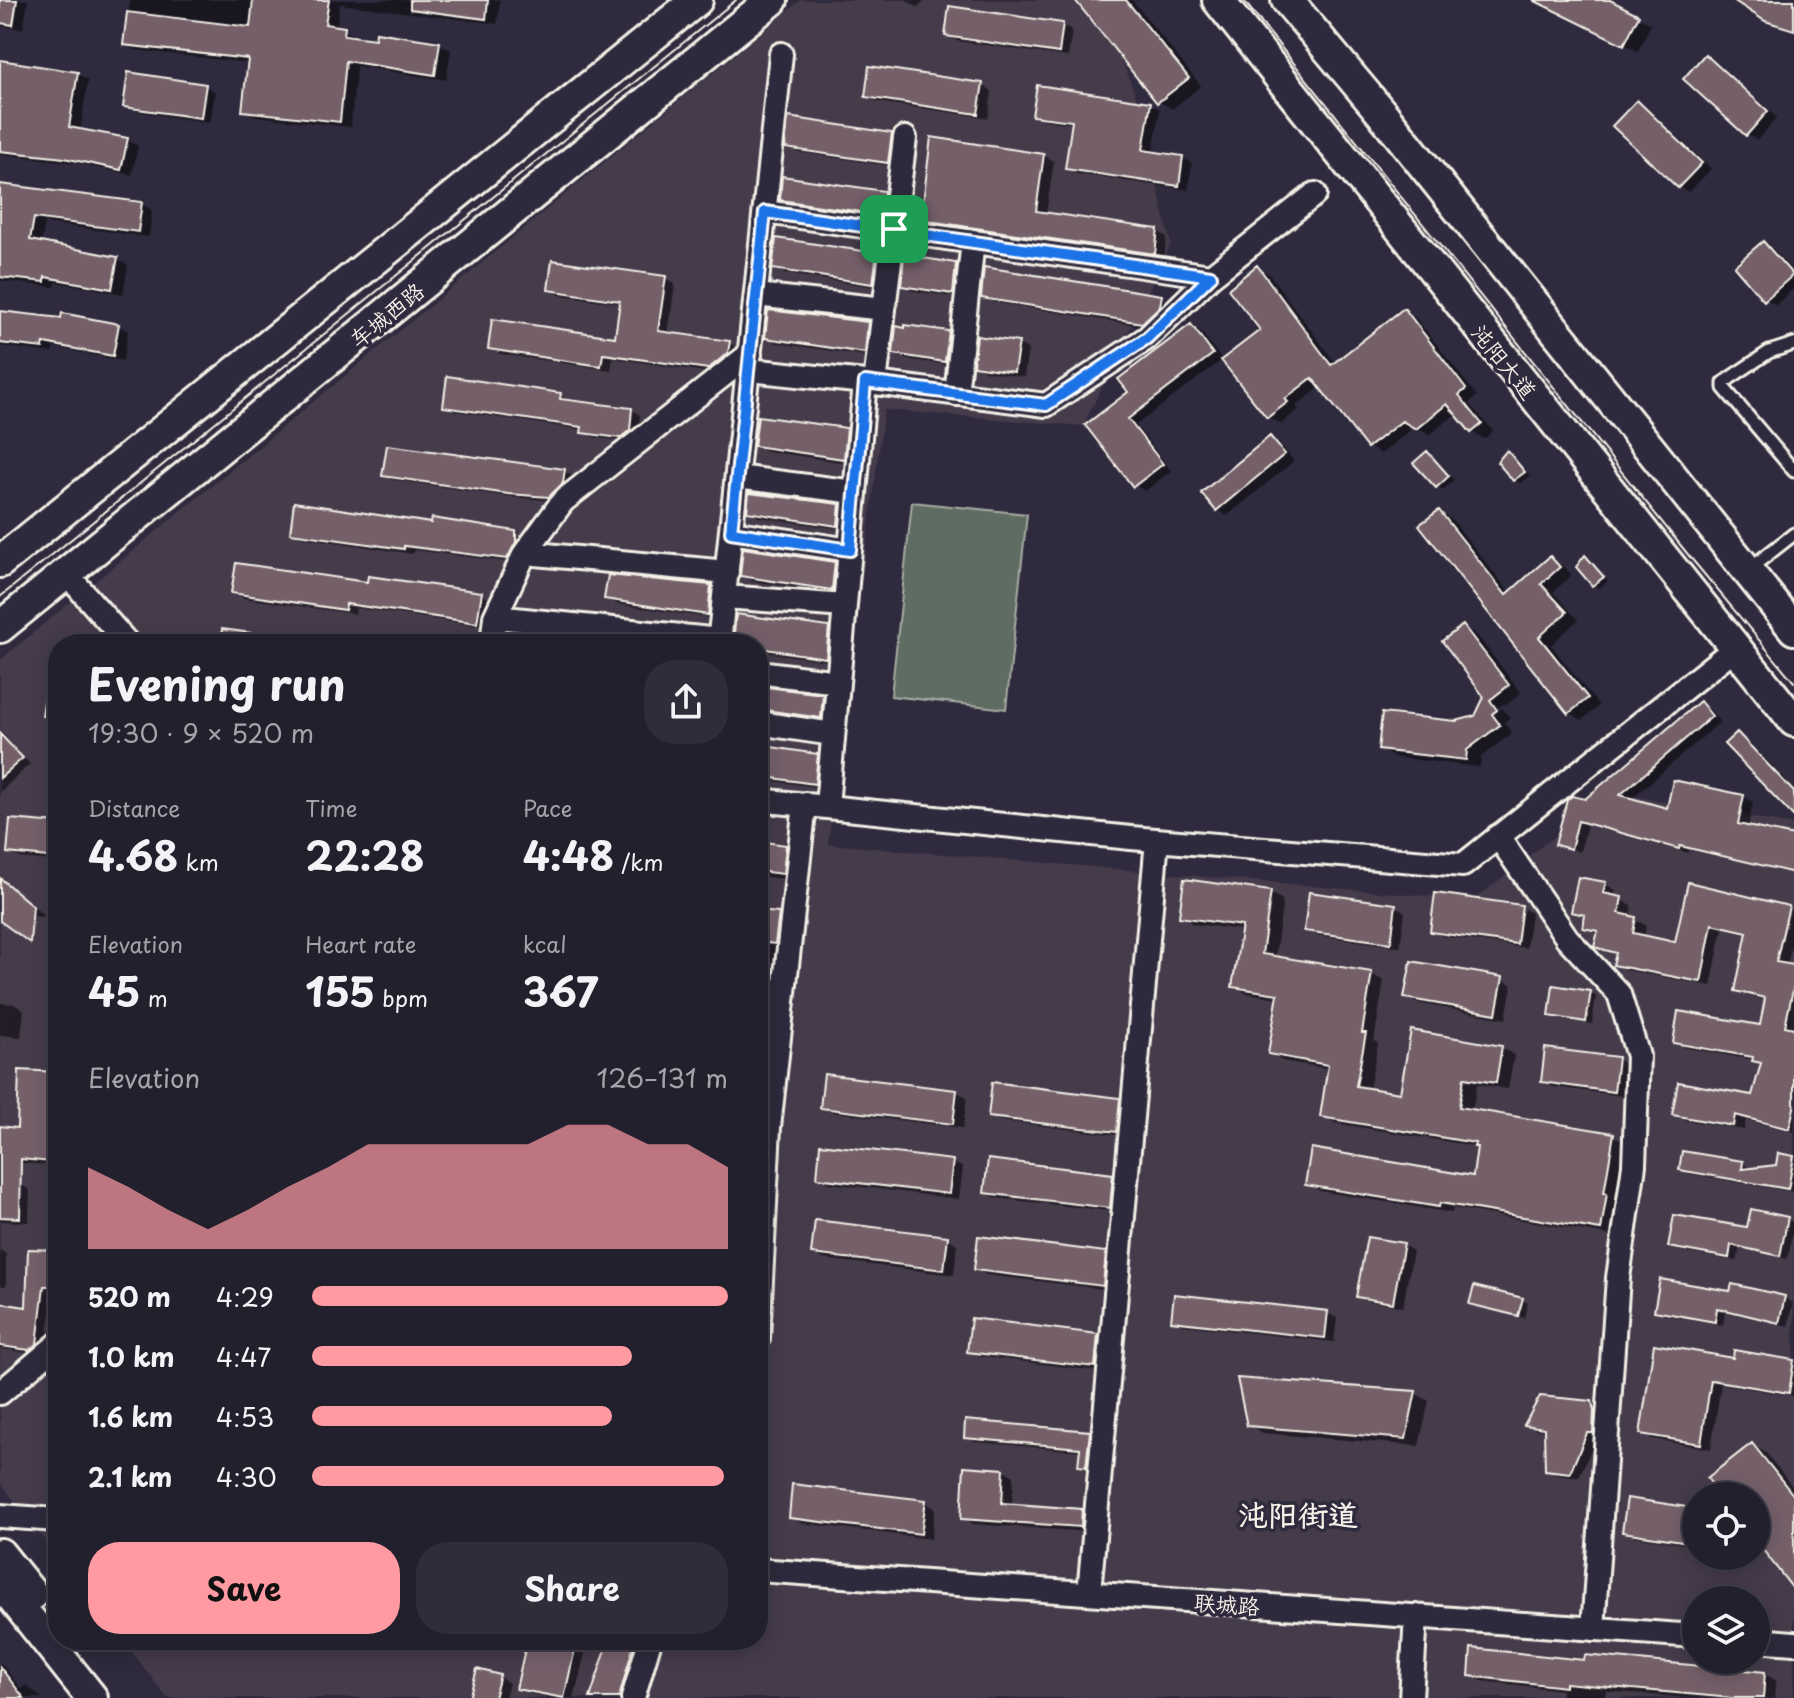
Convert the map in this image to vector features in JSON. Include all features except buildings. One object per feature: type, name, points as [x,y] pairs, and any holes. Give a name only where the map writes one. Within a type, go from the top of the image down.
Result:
[{"type":"main road","points":[[0,562],[697,0]]},
{"type":"main road","name":"车城西路","points":[[0,627],[772,0]]},
{"type":"main road","name":"沌阳大道","points":[[1218,0],[1794,721]]},
{"type":"main road","points":[[1287,0],[1385,117],[1794,629]]},
{"type":"main road","points":[[0,1554],[48,1614]]},
{"type":"main road","points":[[0,1582],[48,1643]]},
{"type":"main road","points":[[54,1650],[92,1698]]},
{"type":"main road","points":[[77,1650],[115,1698]]},
{"type":"street","points":[[721,634],[781,54]]},
{"type":"street","points":[[768,1146],[816,805],[833,734],[855,492],[870,382],[884,309],[905,138]]},
{"type":"street","points":[[493,634],[495,617],[525,553],[563,501],[750,362],[870,382],[1046,405],[1147,338],[1211,276],[1315,194]]},
{"type":"street","points":[[765,212],[1211,276]]},
{"type":"street","points":[[956,394],[973,241]]},
{"type":"street","points":[[756,295],[884,309]]},
{"type":"street","points":[[737,477],[855,492]]},
{"type":"street","points":[[731,532],[850,550]]},
{"type":"street","points":[[525,553],[727,572]]},
{"type":"street","points":[[66,573],[119,634]]},
{"type":"street","points":[[725,597],[845,606]]},
{"type":"street","points":[[495,617],[648,634]]},
{"type":"street","points":[[768,801],[1157,840],[1463,865],[1735,648]]},
{"type":"street","points":[[768,673],[838,682]]},
{"type":"street","points":[[768,724],[833,734]]},
{"type":"street","points":[[1498,836],[1567,938],[1619,994],[1638,1056],[1634,1165],[1618,1278],[1593,1629]]},
{"type":"street","points":[[1089,1593],[1157,840]]},
{"type":"street","points":[[0,1393],[48,1352]]},
{"type":"street","points":[[0,1516],[48,1519]]},
{"type":"street","name":"联城路","points":[[768,1571],[1682,1635]]},
{"type":"street","points":[[1411,1698],[1416,1616]]},
{"type":"street","points":[[1770,1641],[1794,1643]]},
{"type":"street","points":[[633,1698],[647,1650]]},
{"type":"lane","points":[[1794,344],[1769,352],[1730,378],[1724,383],[1724,388],[1794,471]]},
{"type":"lane","points":[[1748,570],[1794,534]]},
{"type":"shaded area","points":[[801,0],[1098,0],[1136,96],[1171,244],[1083,426],[884,410],[828,844],[1474,900],[1609,792],[1794,825],[1794,1698],[167,1698],[131,1650],[768,1650],[768,634],[48,634],[48,1544],[0,1482],[0,660]]},
{"type":"green space","points":[[912,502],[1027,514],[1006,709],[891,696]]},
{"type":"tram line","points":[[0,597],[736,0]]},
{"type":"tram line","points":[[1243,0],[1794,682]]},
{"type":"district","name":"沌阳街道","points":[[1298,1513]]},
{"type":"route","points":[[765,212],[894,229],[1211,276],[1147,338],[1046,405],[865,382],[850,550],[731,532],[765,212]]}]
